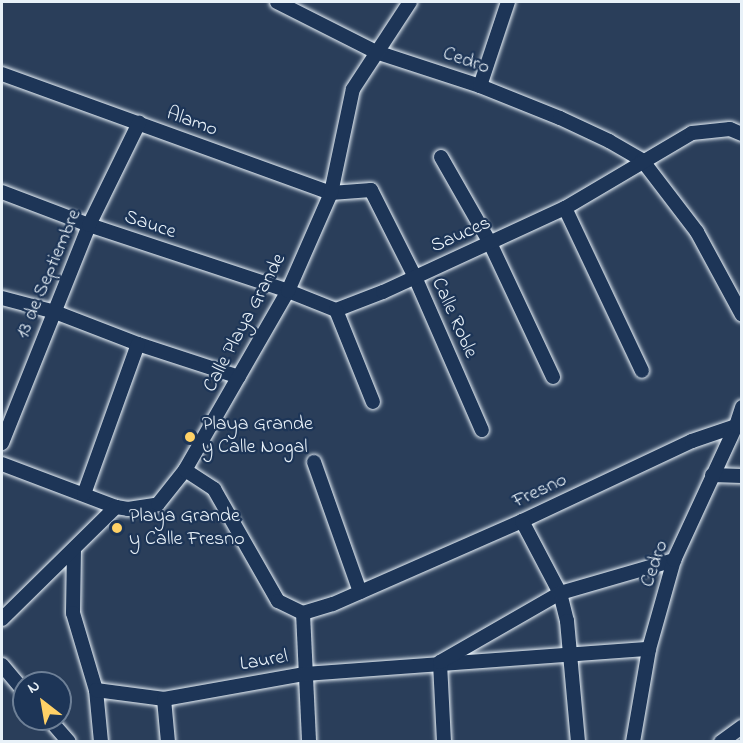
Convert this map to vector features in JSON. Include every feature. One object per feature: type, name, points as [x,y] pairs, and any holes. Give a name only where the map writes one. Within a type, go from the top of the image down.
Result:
[{"type":"street","name":"Cedro","points":[[277,2],[376,52],[480,86],[561,118],[642,160],[697,232],[741,315]]},
{"type":"street","name":"Calle Playa Grande","points":[[2,464],[116,507],[128,509],[158,504],[185,470],[288,291],[330,193],[353,89],[410,2]]},
{"type":"street","points":[[480,86],[508,2]]},
{"type":"street","name":"Alamo","points":[[2,74],[330,193],[371,190]]},
{"type":"street","name":"13 de Septiembre","points":[[2,443],[7,415],[55,312],[89,225],[139,123]]},
{"type":"street","points":[[642,160],[692,133],[730,129],[741,134]]},
{"type":"street","points":[[441,158],[490,243],[553,377]]},
{"type":"street","name":"Sauces","points":[[336,310],[415,277],[565,208],[642,160]]},
{"type":"street","name":"Calle Roble","points":[[371,190],[415,277],[482,430]]},
{"type":"street","name":"Sauce","points":[[2,192],[89,225],[288,291]]},
{"type":"street","points":[[565,208],[642,371]]},
{"type":"street","points":[[288,291],[336,310],[373,402]]},
{"type":"street","points":[[2,298],[55,312],[138,344],[239,377]]},
{"type":"street","points":[[84,494],[138,344]]},
{"type":"street","name":"Cedro","points":[[633,741],[649,649],[674,560],[736,426],[741,407]]},
{"type":"street","name":"Fresno","points":[[303,613],[360,592],[522,521],[692,441],[736,426]]},
{"type":"street","points":[[314,462],[360,592]]},
{"type":"street","points":[[185,470],[214,489],[278,601],[303,613],[309,741]]},
{"type":"street","points":[[712,475],[741,476]]},
{"type":"street","points":[[2,619],[116,507]]},
{"type":"street","points":[[522,521],[560,593],[567,621],[578,741]]},
{"type":"street","points":[[74,549],[73,613],[96,690],[101,741]]},
{"type":"street","name":"Laurel","points":[[440,662],[560,593],[674,560]]},
{"type":"street","name":"Laurel","points":[[96,690],[165,699],[305,674],[440,662],[649,649]]},
{"type":"street","points":[[440,662],[444,741]]},
{"type":"street","points":[[2,665],[12,677]]},
{"type":"street","points":[[165,699],[168,741]]},
{"type":"place","name":"Playa Grande y Calle Nogal","points":[[190,437]]},
{"type":"place","name":"Playa Grande y Calle Fresno","points":[[117,528]]}]
